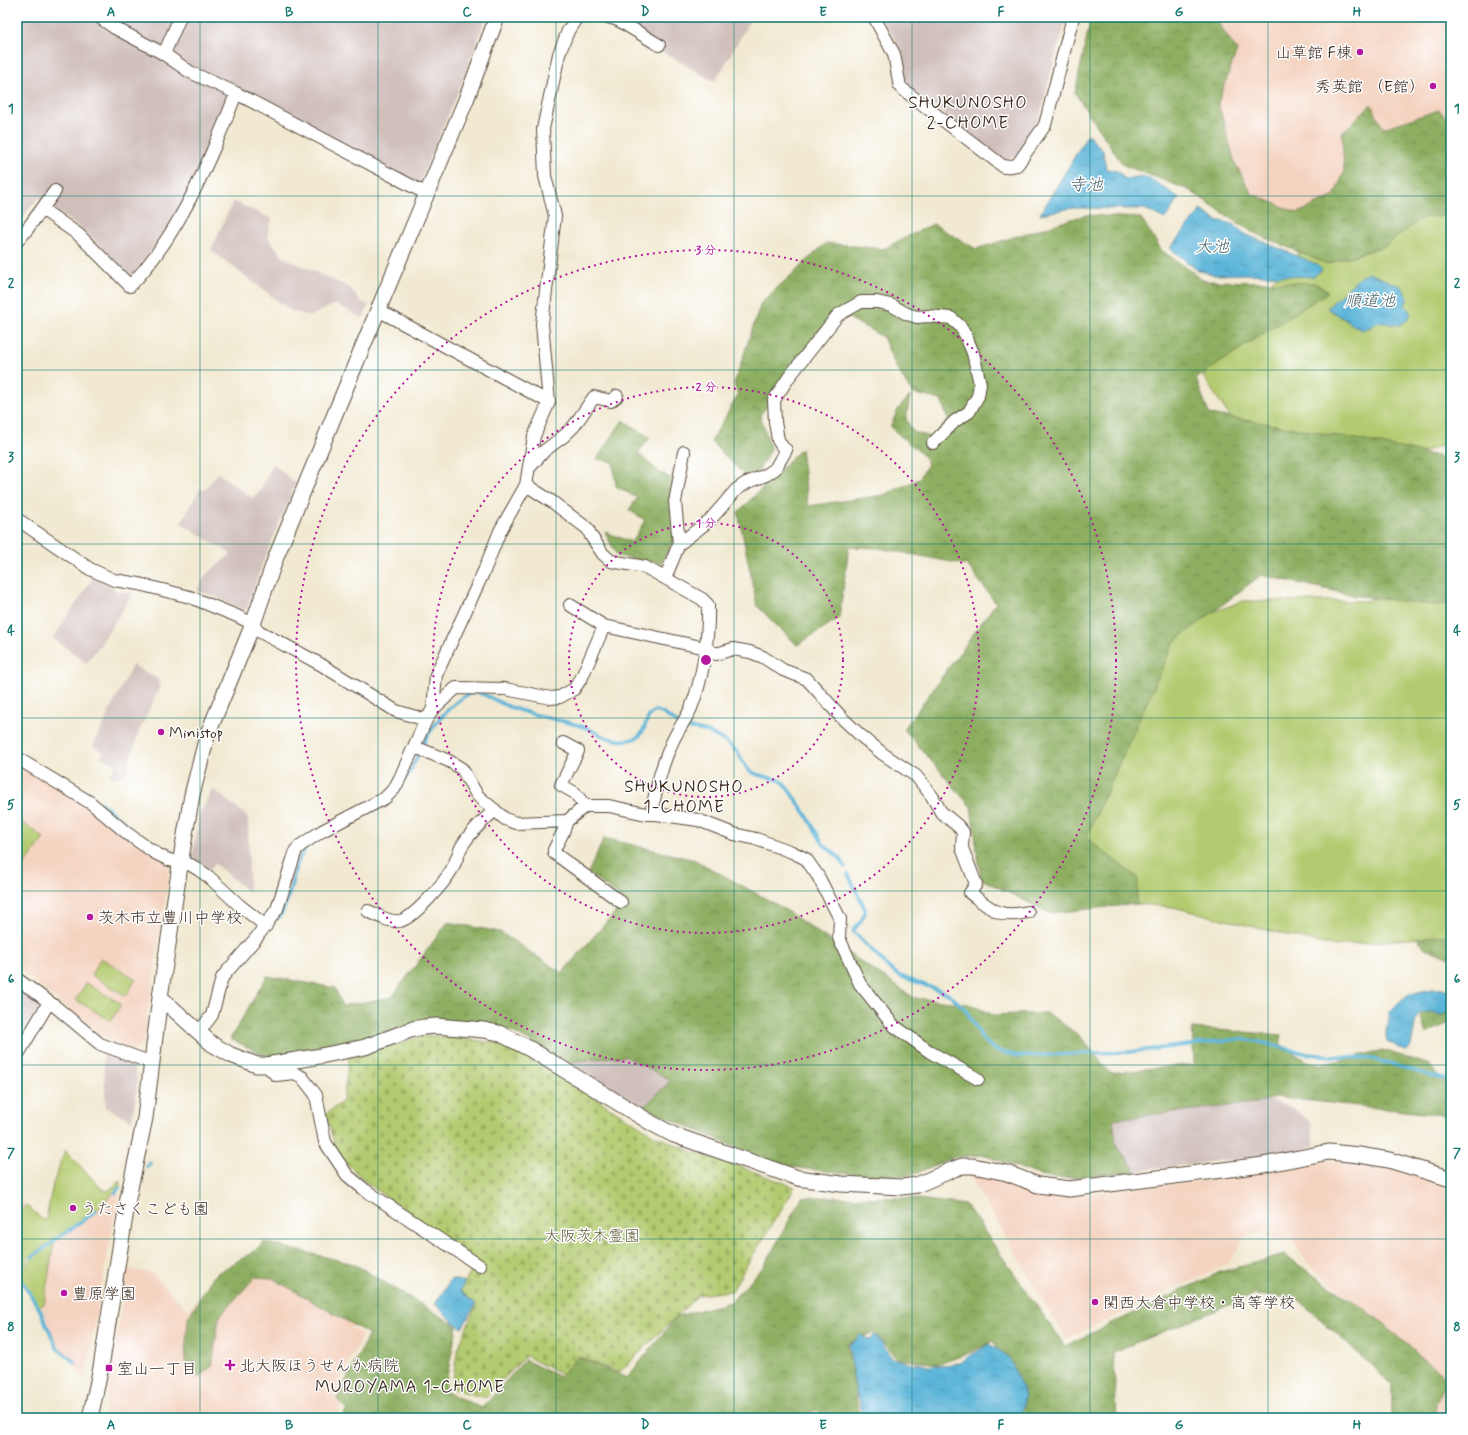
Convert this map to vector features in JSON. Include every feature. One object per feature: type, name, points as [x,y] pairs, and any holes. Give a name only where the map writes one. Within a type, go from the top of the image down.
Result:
[{"type":"street","points":[[99,17],[115,28],[164,54],[190,72],[236,93],[427,194]]},
{"type":"street","points":[[164,54],[180,17]]},
{"type":"street","points":[[90,1418],[101,1367],[128,1198],[145,1118],[160,997],[180,862],[192,795],[207,736],[252,626],[276,557],[466,100],[497,17]]},
{"type":"street","points":[[434,709],[436,676],[484,571],[500,531],[526,485],[534,436],[549,402],[542,324],[555,216],[545,176],[543,129],[559,54],[568,31],[577,17]]},
{"type":"street","points":[[608,17],[618,20],[659,45]]},
{"type":"street","points":[[874,17],[894,54],[900,87],[1004,167],[1017,165],[1045,125],[1073,17]]},
{"type":"street","points":[[42,209],[79,235],[130,286],[144,270],[173,229],[195,190],[230,111],[236,93]]},
{"type":"street","points":[[17,241],[55,191]]},
{"type":"street","points":[[679,544],[710,520],[736,490],[746,483],[766,475],[775,469],[786,450],[778,440],[774,400],[789,378],[838,315],[861,302],[877,302],[891,305],[917,318],[928,316],[951,318],[960,326],[965,334],[973,353],[980,384],[978,396],[969,412],[955,422],[933,442]]},
{"type":"street","points":[[378,310],[549,402]]},
{"type":"street","points":[[529,468],[544,451],[564,436],[574,426],[594,397],[611,401],[617,396]]},
{"type":"street","points":[[664,577],[679,544],[675,502],[684,452]]},
{"type":"street","points":[[526,485],[551,501],[588,529],[603,554],[611,561],[645,567],[702,599],[708,605],[706,653],[692,704],[669,749],[661,772],[651,813]]},
{"type":"street","points":[[17,519],[90,569],[114,580],[138,584],[190,597],[252,626],[320,664],[396,711],[426,720]]},
{"type":"street","points":[[570,605],[604,626],[706,648],[716,654],[733,649],[754,653],[783,670],[807,680],[860,735],[883,754],[916,776],[932,796],[941,812],[963,832],[962,848],[976,884],[970,893],[996,912],[1006,915],[1018,915],[1028,912]]},
{"type":"street","points":[[199,1032],[212,1015],[219,994],[220,985],[225,974],[266,926],[279,904],[296,850],[312,837],[390,794],[399,780],[415,748],[426,720],[434,709],[456,688],[505,689],[551,698],[560,697],[574,689],[582,677],[604,626]]},
{"type":"street","points":[[562,743],[578,751],[561,785],[575,793],[585,806]]},
{"type":"street","points":[[415,748],[449,761],[462,769],[470,780],[477,795],[505,819],[516,823],[567,821]]},
{"type":"street","points":[[17,758],[91,803],[128,834],[155,853],[169,860],[191,865],[208,877],[238,905],[266,926]]},
{"type":"street","points":[[621,902],[554,853],[554,850],[564,832],[567,821],[585,806],[609,806],[646,814],[651,813],[698,820],[734,834],[756,839],[792,852],[806,859],[818,876],[840,919],[839,938],[860,984],[893,1025],[930,1052],[978,1079]]},
{"type":"street","points":[[368,911],[388,920],[399,922],[406,918],[423,904],[439,886],[453,868],[462,847],[472,832],[496,810]]},
{"type":"street","points":[[17,979],[49,1002],[100,1044],[152,1063]]},
{"type":"street","points":[[160,997],[212,1044],[247,1062],[266,1065],[365,1047],[413,1029],[424,1027],[436,1026],[484,1030],[507,1037],[674,1135],[798,1178],[841,1184],[902,1188],[917,1185],[954,1169],[973,1166],[1007,1173],[1038,1185],[1069,1189],[1262,1165],[1329,1152],[1389,1160],[1451,1179]]},
{"type":"street","points":[[17,1056],[49,1002]]},
{"type":"street","points":[[266,1065],[276,1075],[294,1073],[302,1077],[316,1095],[325,1142],[348,1175],[365,1190],[480,1266]]},
{"type":"shaded area","points":[[17,17],[486,17],[461,85],[419,184],[238,88],[195,181],[171,225],[133,274],[128,275],[88,234],[38,198],[17,225]]},
{"type":"shaded area","points":[[624,17],[752,17],[715,82],[659,50]]},
{"type":"shaded area","points":[[880,17],[1067,17],[1052,67],[1040,116],[1028,140],[1018,155],[1008,159],[1001,158],[908,87],[903,81],[900,72],[900,49]]},
{"type":"shaded area","points":[[1203,17],[1451,17],[1451,136],[1313,221],[1247,198],[1180,109]]},
{"type":"shaded area","points":[[233,201],[272,219],[267,236],[283,257],[350,288],[361,302],[369,305],[363,318],[335,304],[311,316],[291,311],[211,250]]},
{"type":"shaded area","points":[[273,464],[296,483],[263,562],[246,611],[214,596],[197,591],[205,576],[231,554],[181,523],[200,488],[204,490],[218,473],[252,498],[260,491]]},
{"type":"shaded area","points":[[95,575],[117,591],[133,593],[100,645],[86,663],[53,638]]},
{"type":"shaded area","points":[[132,665],[158,679],[160,687],[139,731],[126,773],[118,778],[109,775],[116,764],[101,757],[104,752],[93,746]]},
{"type":"shaded area","name":"茨木市立豊川中学校","points":[[17,762],[75,797],[170,866],[143,1044],[131,1050],[101,1036],[17,968]]},
{"type":"shaded area","points":[[213,789],[248,817],[249,892],[215,864],[209,870],[192,858],[199,815]]},
{"type":"shaded area","points":[[17,988],[37,1003],[38,1010],[17,1041]]},
{"type":"shaded area","points":[[103,1053],[133,1066],[138,1079],[132,1121],[106,1107]]},
{"type":"shaded area","points":[[625,1056],[671,1080],[644,1107],[568,1062]]},
{"type":"shaded area","points":[[1268,1100],[1278,1102],[1294,1109],[1311,1122],[1314,1146],[1294,1152],[1136,1171],[1116,1144],[1113,1119],[1263,1102]]},
{"type":"shaded area","name":"豊原学園","points":[[65,1150],[102,1189],[108,1191],[121,1180],[85,1379],[70,1360],[55,1349],[38,1309],[17,1277],[17,1274],[21,1272],[33,1257],[95,1213],[104,1203],[96,1211],[30,1256],[21,1269],[17,1266],[17,1197],[43,1220],[46,1220],[53,1184]]},
{"type":"shaded area","name":"関西大倉中学校・高等学校","points":[[1323,1160],[1395,1170],[1451,1188],[1451,1418],[1426,1418],[1436,1370],[1309,1265],[1292,1238],[1282,1244],[1262,1233],[1245,1237],[1228,1264],[1066,1339],[968,1173],[981,1173],[1004,1178],[1028,1188],[1054,1196],[1233,1178]]},
{"type":"shaded area","name":"北大阪ほうせんか病院","points":[[254,1253],[357,1314],[352,1329],[363,1334],[333,1395],[342,1402],[336,1418],[104,1418],[127,1269],[153,1274],[188,1311],[213,1282]]},
{"type":"green space","points":[[1091,17],[1214,17],[1237,50],[1218,103],[1235,163],[1252,194],[1298,213],[1334,196],[1344,172],[1342,133],[1371,104],[1383,128],[1439,110],[1451,123],[1451,214],[1422,218],[1385,246],[1327,264],[1252,232],[1189,190],[1123,165],[1075,93]]},
{"type":"green space","points":[[1451,197],[1451,443],[1375,467],[1238,429],[1204,378],[1206,351],[1320,230]]},
{"type":"green space","points":[[1085,215],[1141,218],[1161,250],[1205,281],[1315,283],[1328,292],[1196,379],[1209,414],[1352,438],[1451,459],[1451,604],[1432,605],[1353,595],[1261,575],[1174,642],[1086,838],[1138,878],[1137,904],[1050,913],[981,879],[971,807],[904,729],[996,603],[967,565],[879,548],[849,547],[839,618],[797,645],[757,606],[738,512],[801,449],[808,506],[884,495],[919,479],[928,464],[922,454],[890,427],[899,408],[910,396],[906,419],[913,432],[931,437],[948,420],[941,400],[912,393],[895,365],[883,337],[838,312],[760,415],[771,450],[751,482],[711,442],[738,395],[734,384],[761,303],[826,243],[883,249],[933,224],[976,249]]},
{"type":"green space","points":[[623,420],[650,438],[638,453],[660,473],[676,481],[676,537],[661,563],[617,556],[605,532],[632,542],[645,520],[629,510],[637,498],[616,486],[613,462],[597,459]]},
{"type":"green space","points":[[1451,557],[1451,935],[1332,946],[1173,907],[1025,895],[1177,626],[1243,601],[1366,601],[1426,578]]},
{"type":"green space","points":[[17,819],[44,838],[17,875]]},
{"type":"green space","points":[[604,838],[695,860],[781,907],[914,998],[969,1004],[993,1015],[1047,1013],[1080,1036],[1110,1073],[1194,1064],[1192,1028],[1282,1035],[1280,1044],[1305,1060],[1320,1065],[1383,1050],[1430,1065],[1441,1081],[1451,1081],[1451,1116],[1275,1097],[1263,1102],[1113,1119],[1116,1144],[1136,1171],[1059,1179],[1039,1175],[982,1155],[954,1157],[912,1175],[893,1176],[855,1174],[798,1168],[760,1158],[644,1107],[671,1080],[625,1056],[568,1062],[507,1029],[422,1021],[339,1049],[267,1056],[230,1039],[267,976],[335,988],[342,1006],[392,997],[448,922],[500,932],[562,973],[625,901],[588,873]]},
{"type":"green space","points":[[1451,935],[1451,958],[1425,948],[1417,938]]},
{"type":"green space","points":[[101,958],[136,979],[126,996],[91,975]]},
{"type":"green space","points":[[86,983],[121,1004],[111,1021],[76,1000]]},
{"type":"green space","points":[[1451,1003],[1451,1022],[1426,1034],[1420,1015]]},
{"type":"green space","name":"大阪茨木霊園","points":[[426,1035],[500,1043],[517,1050],[656,1136],[690,1151],[730,1163],[795,1187],[731,1291],[698,1295],[619,1373],[578,1356],[562,1375],[526,1356],[485,1398],[452,1388],[457,1352],[476,1304],[460,1291],[477,1261],[367,1183],[337,1154],[326,1114],[343,1101],[349,1058]]},
{"type":"green space","name":"うたさくこども園","points":[[65,1150],[102,1189],[108,1191],[121,1180],[120,1186],[96,1211],[30,1256],[21,1269],[17,1265],[17,1214],[26,1205],[43,1220],[46,1220],[53,1184]]},
{"type":"green space","points":[[802,1197],[910,1198],[966,1205],[1065,1346],[1220,1272],[1284,1255],[1385,1324],[1414,1351],[1447,1378],[1437,1403],[1435,1418],[1392,1418],[1392,1384],[1297,1298],[1254,1295],[1113,1352],[1117,1418],[1011,1418],[1023,1393],[993,1341],[972,1352],[939,1364],[898,1359],[874,1333],[847,1344],[860,1418],[824,1418],[817,1410],[794,1418],[406,1418],[395,1413],[392,1418],[341,1418],[347,1410],[337,1399],[369,1334],[272,1278],[255,1277],[219,1317],[212,1366],[198,1378],[185,1362],[188,1318],[214,1275],[253,1252],[263,1242],[354,1264],[457,1326],[444,1391],[482,1408],[525,1360],[560,1377],[573,1355],[627,1378],[677,1316],[731,1302],[764,1266]]},
{"type":"green space","points":[[54,1242],[44,1304],[39,1307],[18,1274],[33,1257]]},
{"type":"water","name":"寺池","points":[[1088,134],[1103,151],[1106,169],[1118,171],[1125,179],[1143,176],[1154,181],[1179,198],[1165,219],[1145,209],[1073,208],[1040,214]]},
{"type":"water","name":"大池","points":[[1201,210],[1216,220],[1233,224],[1245,234],[1316,264],[1322,270],[1313,277],[1244,274],[1215,275],[1197,270],[1170,248]]},
{"type":"water","name":"順道池","points":[[1369,273],[1402,287],[1408,298],[1405,305],[1411,314],[1407,320],[1399,325],[1378,322],[1371,327],[1361,330],[1327,308],[1361,276]]},
{"type":"water","points":[[1432,989],[1451,989],[1451,1008],[1441,1016],[1428,1012],[1420,1013],[1416,1019],[1411,1047],[1405,1051],[1387,1041],[1386,1029],[1389,1021],[1389,1013],[1403,998],[1417,992]]},
{"type":"water","points":[[451,1279],[465,1282],[460,1291],[476,1304],[462,1328],[453,1322],[435,1304]]},
{"type":"water","points":[[860,1334],[869,1340],[872,1339],[874,1335],[877,1336],[891,1357],[911,1364],[917,1363],[928,1366],[949,1366],[960,1362],[989,1344],[1002,1352],[1011,1361],[1025,1396],[1019,1418],[863,1418],[860,1402],[856,1394],[849,1347],[849,1344],[854,1342]]},
{"type":"waterway","points":[[423,744],[443,715],[457,702],[471,693]]},
{"type":"waterway","points":[[479,693],[519,710],[581,726],[604,737],[615,740],[630,740],[640,736],[651,713],[655,711],[662,713],[679,724]]},
{"type":"waterway","points":[[685,728],[702,730],[728,743],[738,753],[750,771],[758,775],[783,782],[806,814],[823,844],[841,859],[845,867]]},
{"type":"waterway","points":[[406,779],[419,753]]},
{"type":"waterway","points":[[71,784],[89,795]]},
{"type":"waterway","points":[[101,803],[125,824]]},
{"type":"waterway","points":[[155,847],[171,853]]},
{"type":"waterway","points":[[279,917],[287,901],[297,863],[306,848]]},
{"type":"waterway","points":[[848,874],[865,909],[863,918],[853,931],[891,970],[900,976],[949,994],[965,1009],[984,1041],[997,1051],[1019,1056],[1129,1052],[1240,1039],[1256,1041],[1308,1054],[1372,1059],[1451,1081]]},
{"type":"waterway","points":[[147,1167],[150,1163]]},
{"type":"waterway","points":[[115,1193],[119,1188]]},
{"type":"waterway","points":[[32,1257],[96,1211]]},
{"type":"waterway","points":[[17,1273],[40,1310],[57,1348],[75,1363]]},
{"type":"place","name":"山草館 F棟","points":[[1360,52]]},
{"type":"place","name":"秀英館 （E館）","points":[[1433,86]]},
{"type":"place","name":"Ministop","points":[[161,732]]},
{"type":"place","name":"茨木市立豊川中学校","points":[[90,917]]},
{"type":"place","name":"うたさくこども園","points":[[73,1208]]},
{"type":"place","name":"豊原学園","points":[[64,1293]]},
{"type":"place","name":"関西大倉中学校・高等学校","points":[[1095,1302]]},
{"type":"place","name":"北大阪ほうせんか病院","points":[[230,1365]]},
{"type":"place","name":"室山一丁目","points":[[109,1368]]},
{"type":"district","name":"SHUKUNOSHO 2-CHOME","points":[[968,112]]},
{"type":"district","name":"SHUKUNOSHO 1-CHOME","points":[[684,796]]},
{"type":"district","name":"MUROYAMA 1-CHOME","points":[[410,1386]]}]
